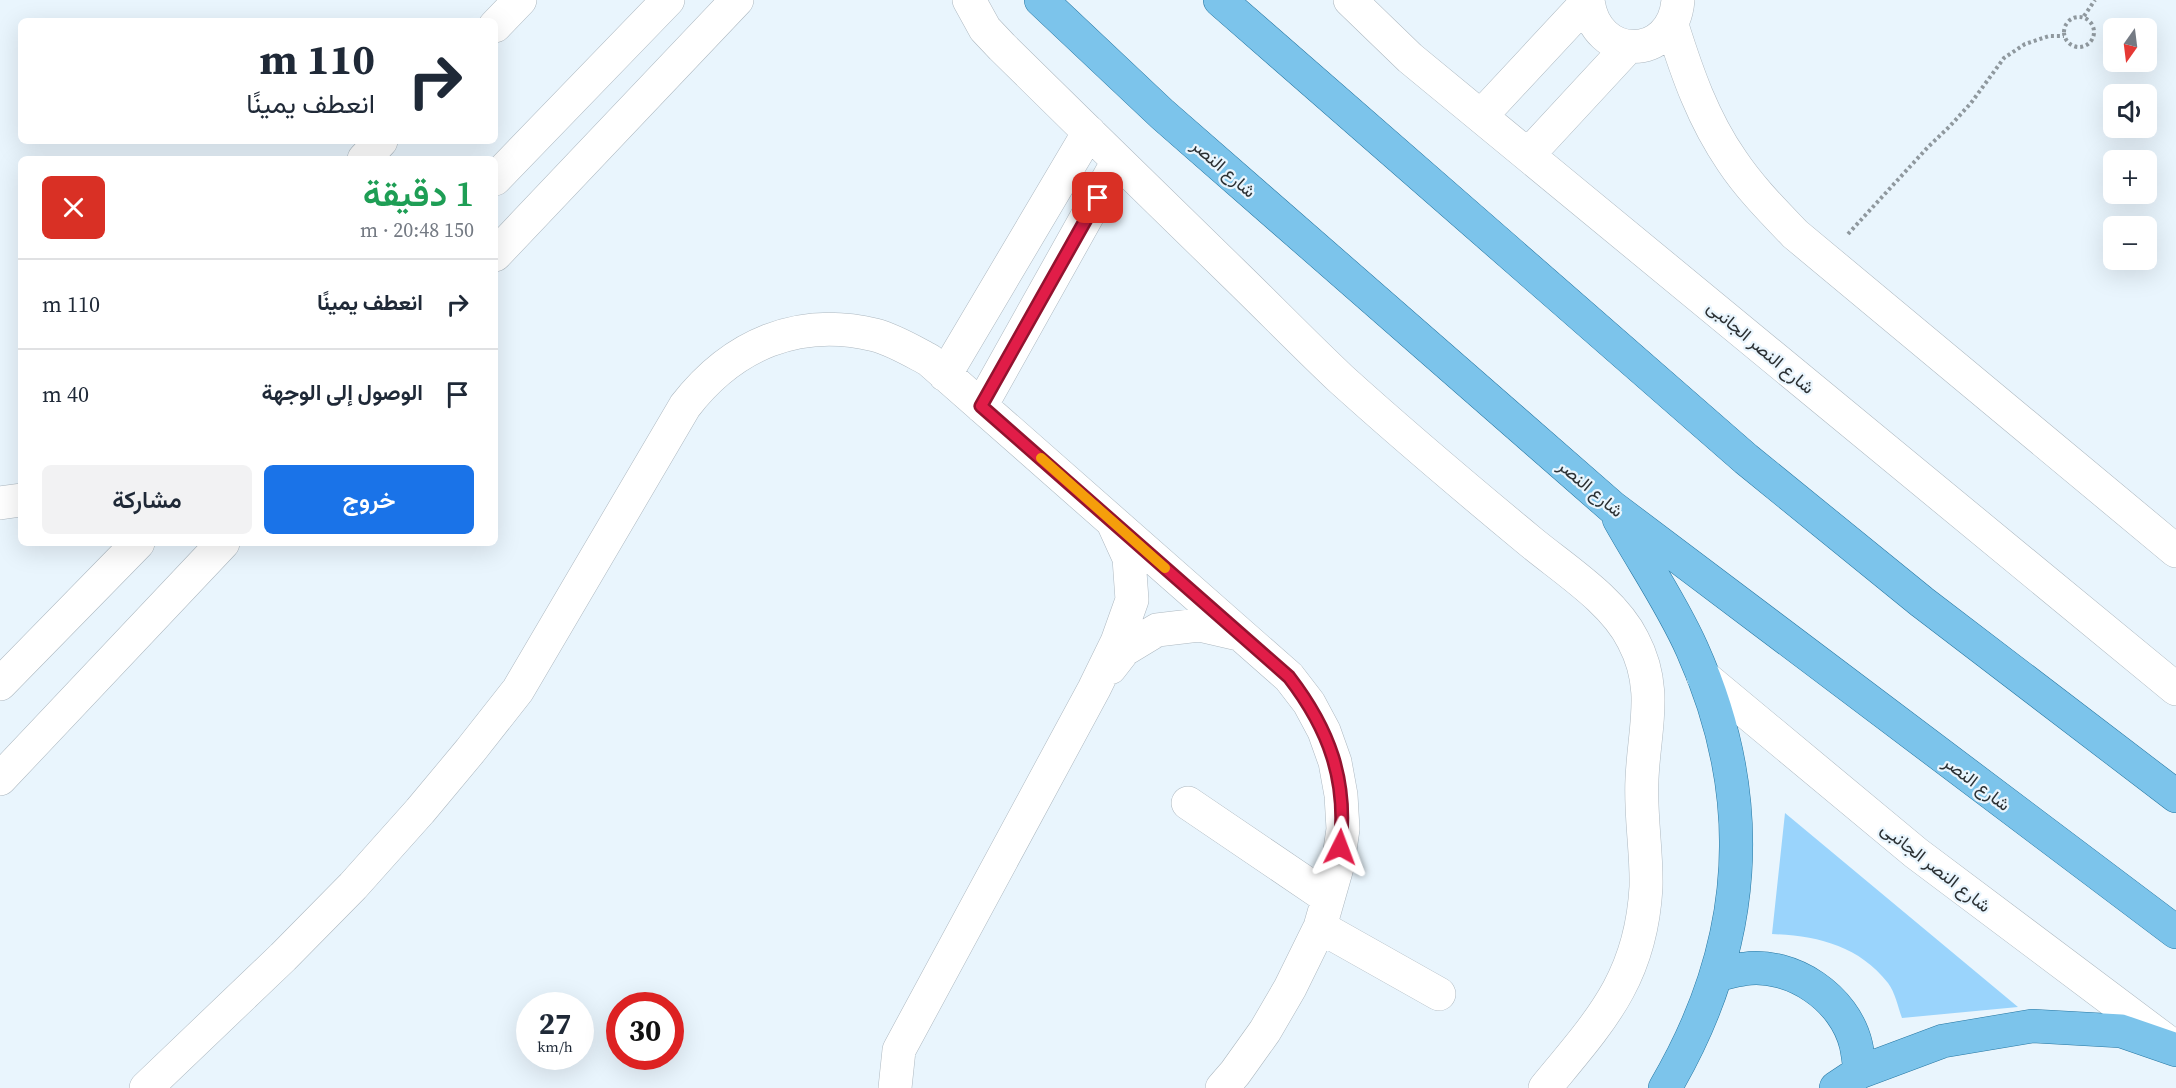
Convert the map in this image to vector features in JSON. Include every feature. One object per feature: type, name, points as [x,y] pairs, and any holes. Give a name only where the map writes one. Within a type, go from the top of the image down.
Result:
[{"type":"main road","name":"شارع النصر","points":[[1041,0],[1162,114],[1612,507],[2176,932]]},
{"type":"main road","points":[[1221,0],[1746,459],[1922,602],[2176,796]]},
{"type":"main road","points":[[1612,507],[1682,629],[1703,676],[1721,727],[1730,767],[1735,810],[1734,893],[1728,934],[1703,1015],[1686,1053],[1665,1088]]},
{"type":"main road","points":[[1717,975],[1745,968],[1774,970],[1802,979],[1826,995],[1845,1017],[1856,1044],[1848,1080]]},
{"type":"main road","points":[[1848,1080],[1943,1041],[2032,1026],[2121,1031],[2176,1049]]},
{"type":"street","points":[[498,23],[520,0]]},
{"type":"street","points":[[551,195],[503,171],[668,0]]},
{"type":"street","points":[[498,252],[737,0]]},
{"type":"street","points":[[969,0],[991,35],[1341,379],[1530,541],[1601,598],[1619,617],[1633,639],[1643,664],[1648,690],[1649,716],[1643,760],[1641,804],[1646,883],[1643,919],[1635,954],[1621,987],[1603,1018],[1545,1088]]},
{"type":"street","name":"شارع النصر الجانبى","points":[[1350,0],[1410,58],[2176,689]]},
{"type":"street","points":[[1481,116],[1588,0]]},
{"type":"street","points":[[1588,0],[1590,17],[1599,31],[1612,42],[1628,47],[1645,46],[1660,38],[1675,13]]},
{"type":"street","points":[[1675,13],[1688,74],[1707,119],[1731,161],[1761,200],[1795,234],[2176,551]]},
{"type":"street","points":[[1528,155],[1628,47]]},
{"type":"street","points":[[945,375],[1089,132]]},
{"type":"street","points":[[366,156],[378,144]]},
{"type":"street","points":[[981,406],[1118,161]]},
{"type":"street","points":[[1042,211],[1078,234]]},
{"type":"street","points":[[144,1087],[283,957],[353,886],[470,751],[518,690],[685,406],[701,386],[741,353],[765,341],[790,333],[819,329],[848,330],[877,335],[929,360],[1289,677],[1309,703],[1324,732],[1335,762],[1341,795],[1342,830],[1338,864],[1324,912],[1290,988],[1265,1031],[1222,1088]]},
{"type":"street","points":[[0,503],[18,501]]},
{"type":"street","points":[[895,1088],[899,1050],[1094,689],[1117,642],[1132,600],[1129,558],[1110,518]]},
{"type":"street","points":[[1,681],[135,546]]},
{"type":"street","points":[[0,778],[220,546]]},
{"type":"street","points":[[1094,689],[1124,650],[1158,630],[1199,625],[1239,634]]},
{"type":"street","name":"شارع النصر الجانبى","points":[[1703,676],[1916,854],[2176,1049]]},
{"type":"street","points":[[1188,803],[1324,912],[1439,994]]},
{"type":"path","points":[[2084,16],[2095,0]]},
{"type":"path","points":[[2074,16],[2084,16],[2094,27],[2094,35],[2091,42],[2084,47],[2075,47],[2068,43],[2064,36],[2064,28],[2067,21],[2074,16]]},
{"type":"path","points":[[1825,259],[1971,103],[2004,58],[2025,44],[2049,36],[2064,36]]},
{"type":"shaded area","points":[[1785,813],[2018,1007],[1902,1018],[1888,983],[1864,960],[1850,951],[1821,940],[1772,934]]},
{"type":"slow traffic","points":[[1041,458],[1165,568]]},
{"type":"route","points":[[1098,198],[981,406],[1289,677],[1309,703],[1324,732],[1335,762],[1341,795],[1340,847]]}]
